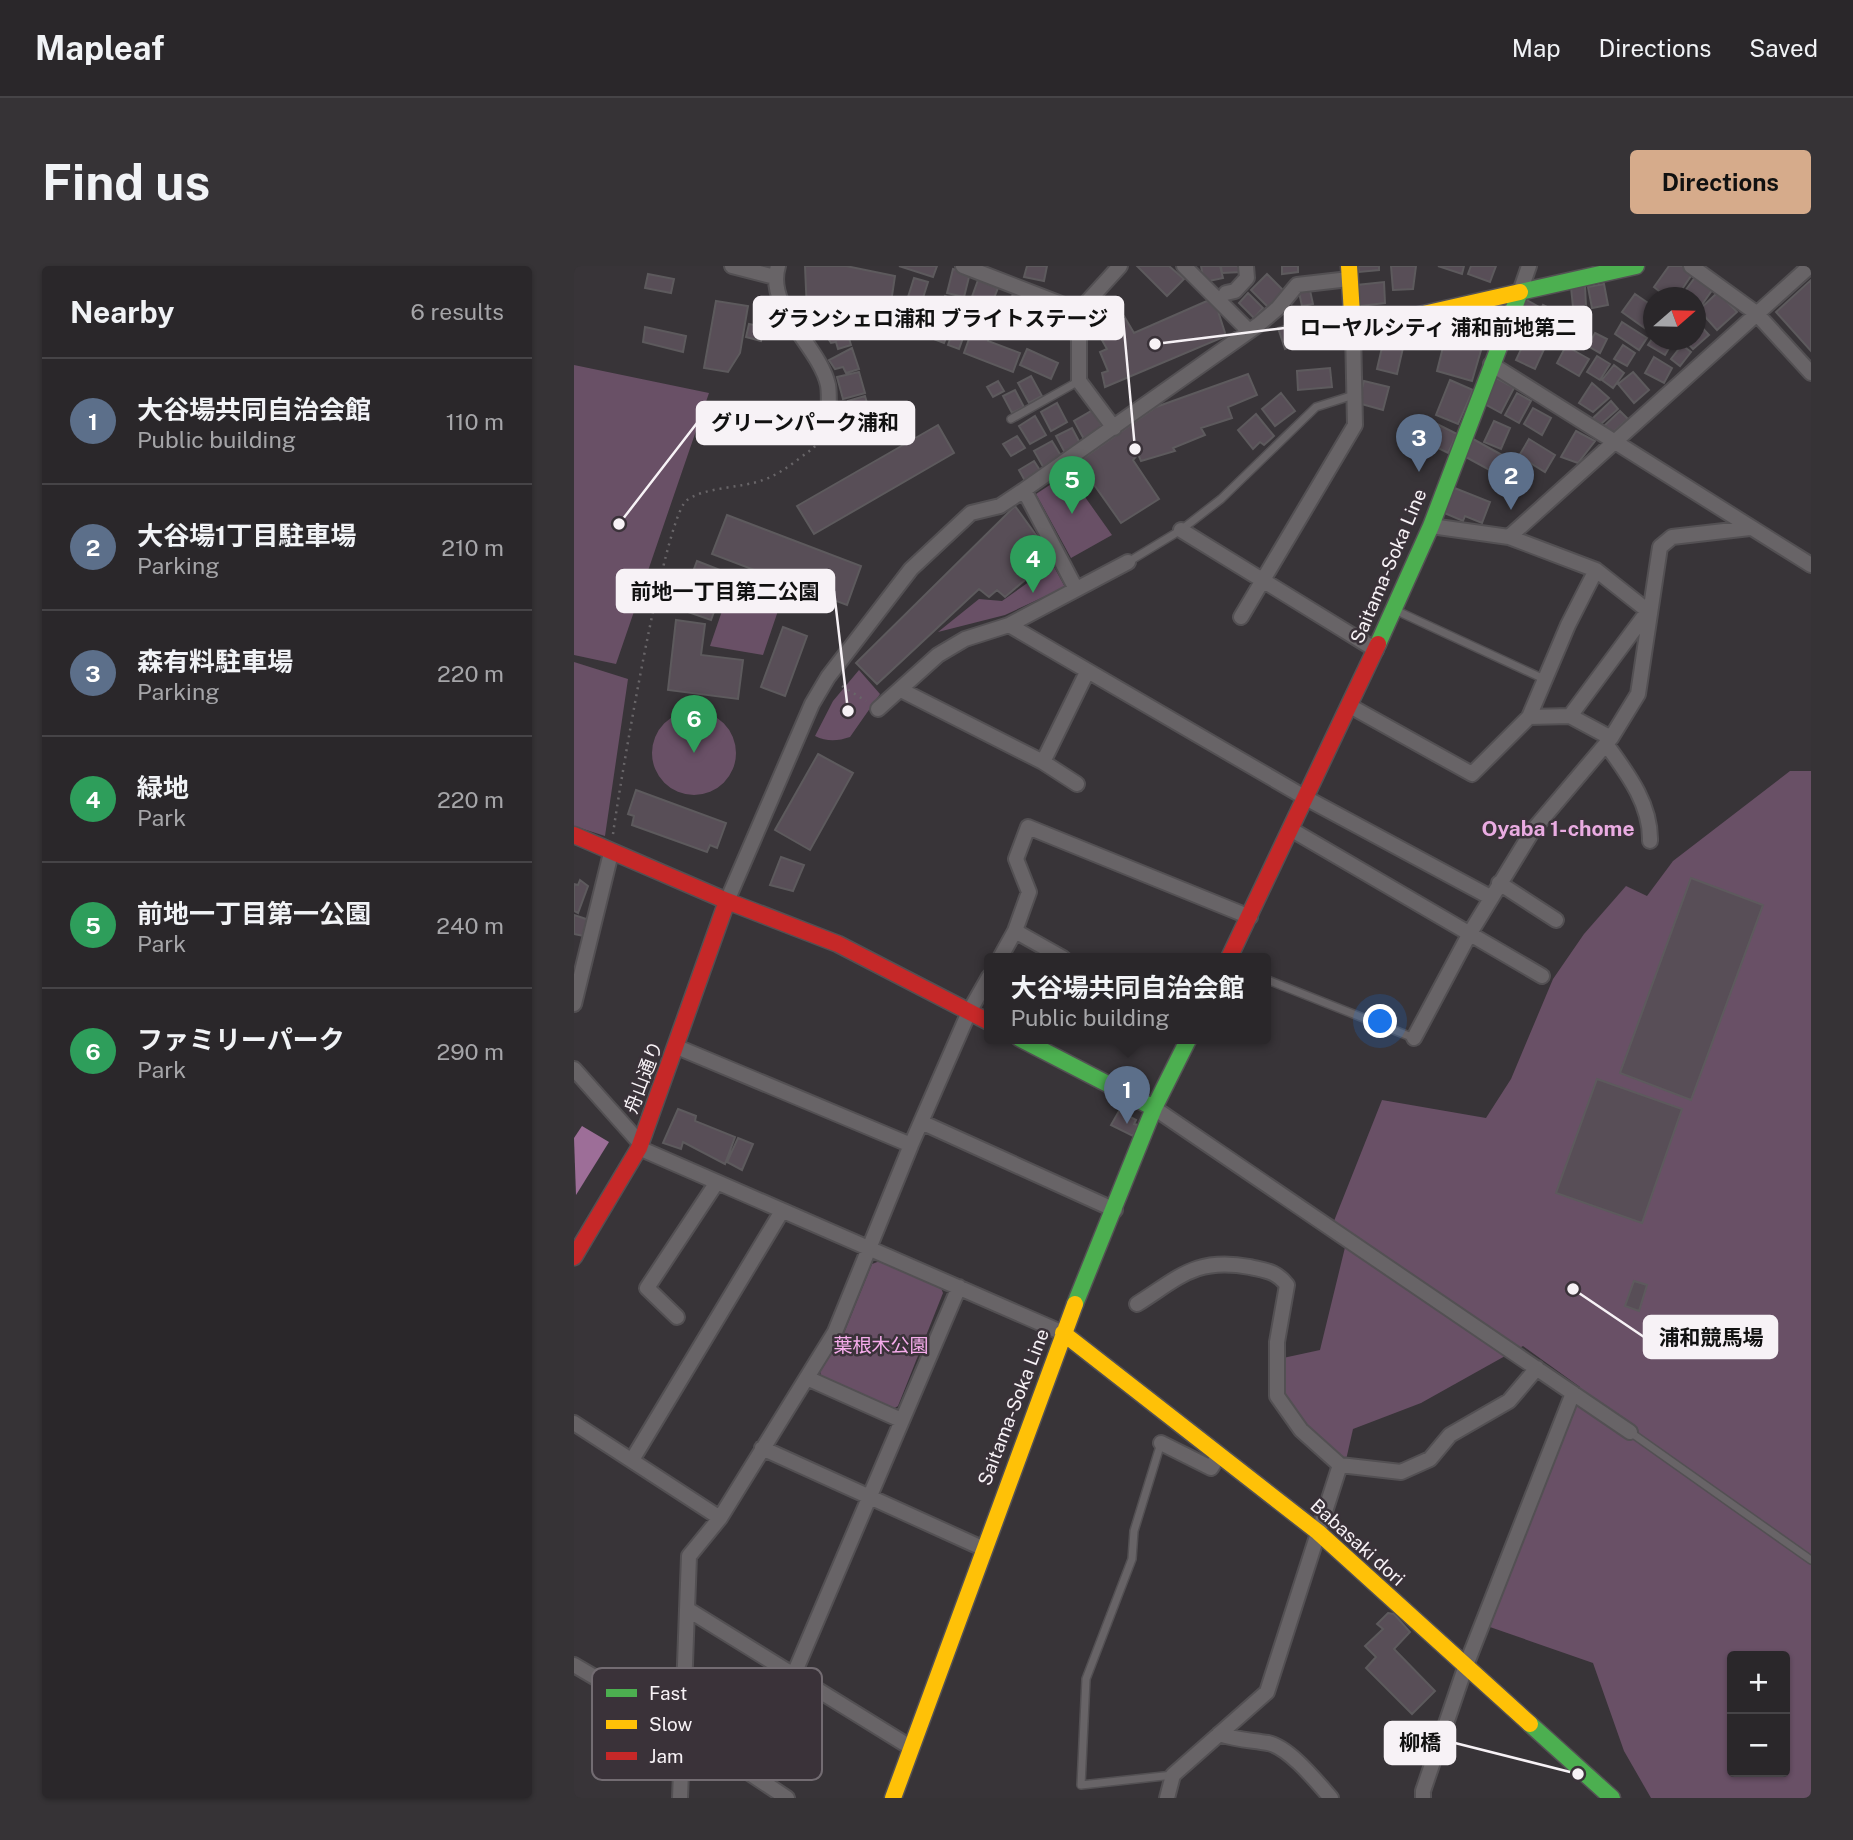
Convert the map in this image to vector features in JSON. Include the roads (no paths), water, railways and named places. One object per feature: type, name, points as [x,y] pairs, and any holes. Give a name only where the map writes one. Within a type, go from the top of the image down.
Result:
[{"type":"street","points":[[732,266],[777,271],[789,318],[813,354],[828,384],[828,424]]},
{"type":"street","points":[[962,266],[1079,311]]},
{"type":"street","points":[[1114,428],[1079,381],[1079,311],[1120,266]]},
{"type":"street","points":[[1184,266],[1249,331]]},
{"type":"street","points":[[1226,293],[1235,291],[1247,278],[1246,266]]},
{"type":"street","points":[[1520,292],[1529,266]]},
{"type":"street","points":[[1353,330],[1636,266]]},
{"type":"street","points":[[1691,266],[1756,313],[1811,373]]},
{"type":"street","points":[[1509,537],[1810,266]]},
{"type":"street","points":[[727,901],[812,704],[828,677],[911,569],[971,513],[1000,506],[1114,428],[1249,331],[1278,308],[1297,285],[1349,273],[1355,425],[1241,617]]},
{"type":"street","name":"Saitama-Soka Line","points":[[1231,953],[1376,650],[1430,526],[1490,364],[1520,292]]},
{"type":"street","points":[[1490,364],[1811,565]]},
{"type":"street","points":[[1024,490],[1076,589]]},
{"type":"street","points":[[1430,526],[1509,537],[1596,570],[1648,611]]},
{"type":"street","points":[[1414,1038],[1469,933],[1533,830],[1608,741],[1638,694],[1648,611],[1660,547],[1672,537],[1750,528]]},
{"type":"street","points":[[1181,530],[1376,650]]},
{"type":"street","points":[[878,709],[938,655],[965,639],[1009,625],[1128,562]]},
{"type":"street","points":[[1350,706],[1472,774],[1529,717],[1544,679],[1596,570]]},
{"type":"street","points":[[1570,716],[1648,611]]},
{"type":"street","points":[[1009,625],[1306,798],[1490,897]]},
{"type":"street","points":[[1043,762],[1087,672]]},
{"type":"street","points":[[901,690],[1043,762],[1077,784]]},
{"type":"street","points":[[1529,717],[1570,716],[1608,741],[1647,813],[1650,841]]},
{"type":"street","points":[[1003,953],[1030,892],[1016,859],[1028,827],[1250,917]]},
{"type":"street","points":[[1292,830],[1542,975]]},
{"type":"street","points":[[574,835],[727,901],[838,944],[984,1020]]},
{"type":"street","points":[[574,1004],[611,853]]},
{"type":"street","points":[[1499,883],[1556,920]]},
{"type":"street","name":"舟山通り","points":[[574,1257],[639,1145],[677,1047],[727,901]]},
{"type":"street","points":[[1015,930],[1054,953]]},
{"type":"street","points":[[685,1668],[689,1556],[720,1518],[835,1332],[911,1145],[969,1012],[984,986]]},
{"type":"street","points":[[1031,1044],[1154,1108],[1630,1432]]},
{"type":"street","name":"Saitama-Soka Line","points":[[893,1798],[982,1548],[1063,1334],[1154,1108],[1186,1044]]},
{"type":"street","points":[[677,1047],[911,1145]]},
{"type":"street","points":[[574,1069],[639,1145],[716,1182],[1063,1334]]},
{"type":"street","points":[[922,1122],[1115,1210]]},
{"type":"street","points":[[677,1317],[647,1288],[716,1182]]},
{"type":"street","points":[[632,1461],[782,1211]]},
{"type":"street","points":[[1137,1304],[1197,1267],[1222,1262],[1277,1273],[1287,1284],[1277,1342],[1277,1396],[1301,1430],[1340,1465],[1401,1472],[1430,1459],[1450,1435],[1509,1401],[1536,1368]]},
{"type":"street","points":[[796,1668],[959,1287]]},
{"type":"street","name":"Babasaki dori","points":[[1063,1334],[1318,1532],[1465,1668],[1612,1798]]},
{"type":"street","points":[[807,1378],[901,1420]]},
{"type":"street","points":[[1423,1798],[1423,1791],[1465,1668],[1573,1393]]},
{"type":"street","points":[[574,1423],[720,1518]]},
{"type":"street","points":[[1161,1443],[1211,1468],[1219,1455]]},
{"type":"street","points":[[762,1448],[869,1494],[982,1548]]},
{"type":"street","points":[[1167,1798],[1173,1774],[1267,1692],[1340,1465]]},
{"type":"street","points":[[687,1609],[784,1668]]},
{"type":"street","points":[[574,1665],[592,1676]]},
{"type":"street","points":[[822,1692],[910,1747]]},
{"type":"street","points":[[1219,1734],[1249,1743],[1270,1743],[1282,1749],[1307,1770],[1331,1798]]},
{"type":"street","points":[[680,1798],[681,1780]]},
{"type":"street","points":[[758,1780],[783,1797]]},
{"type":"lane","points":[[1011,419],[1079,381]]},
{"type":"lane","points":[[1128,562],[1181,530],[1221,499],[1315,407],[1354,395]]},
{"type":"lane","points":[[1392,608],[1544,679]]},
{"type":"lane","points":[[1271,981],[1414,1038]]},
{"type":"lane","points":[[1630,1432],[1811,1560]]},
{"type":"lane","points":[[1161,1443],[1134,1531],[1132,1559],[1086,1679],[1081,1785],[1173,1774]]},
{"type":"place","name":"ローヤルシティ 浦和前地第二","points":[[1155,344]]},
{"type":"place","name":"グランシェロ浦和 ブライトステージ","points":[[1135,449]]},
{"type":"place","name":"森有料駐車場","points":[[1419,472]]},
{"type":"place","name":"大谷場1丁目駐車場","points":[[1511,510]]},
{"type":"place","name":"前地一丁目第一公園","points":[[1072,514]]},
{"type":"place","name":"グリーンパーク浦和","points":[[619,524]]},
{"type":"place","name":"緑地","points":[[1033,593]]},
{"type":"place","name":"前地一丁目第二公園","points":[[848,711]]},
{"type":"place","name":"ファミリーパーク","points":[[694,753]]},
{"type":"place","name":"大谷場共同自治会館","points":[[1127,1124]]},
{"type":"place","name":"浦和競馬場","points":[[1573,1289]]},
{"type":"place","name":"柳橋","points":[[1578,1774]]},
{"type":"district","name":"Oyaba 1-chome","points":[[1558,829]]},
{"type":"park label","name":"葉根木公園","points":[[881,1345]]}]
